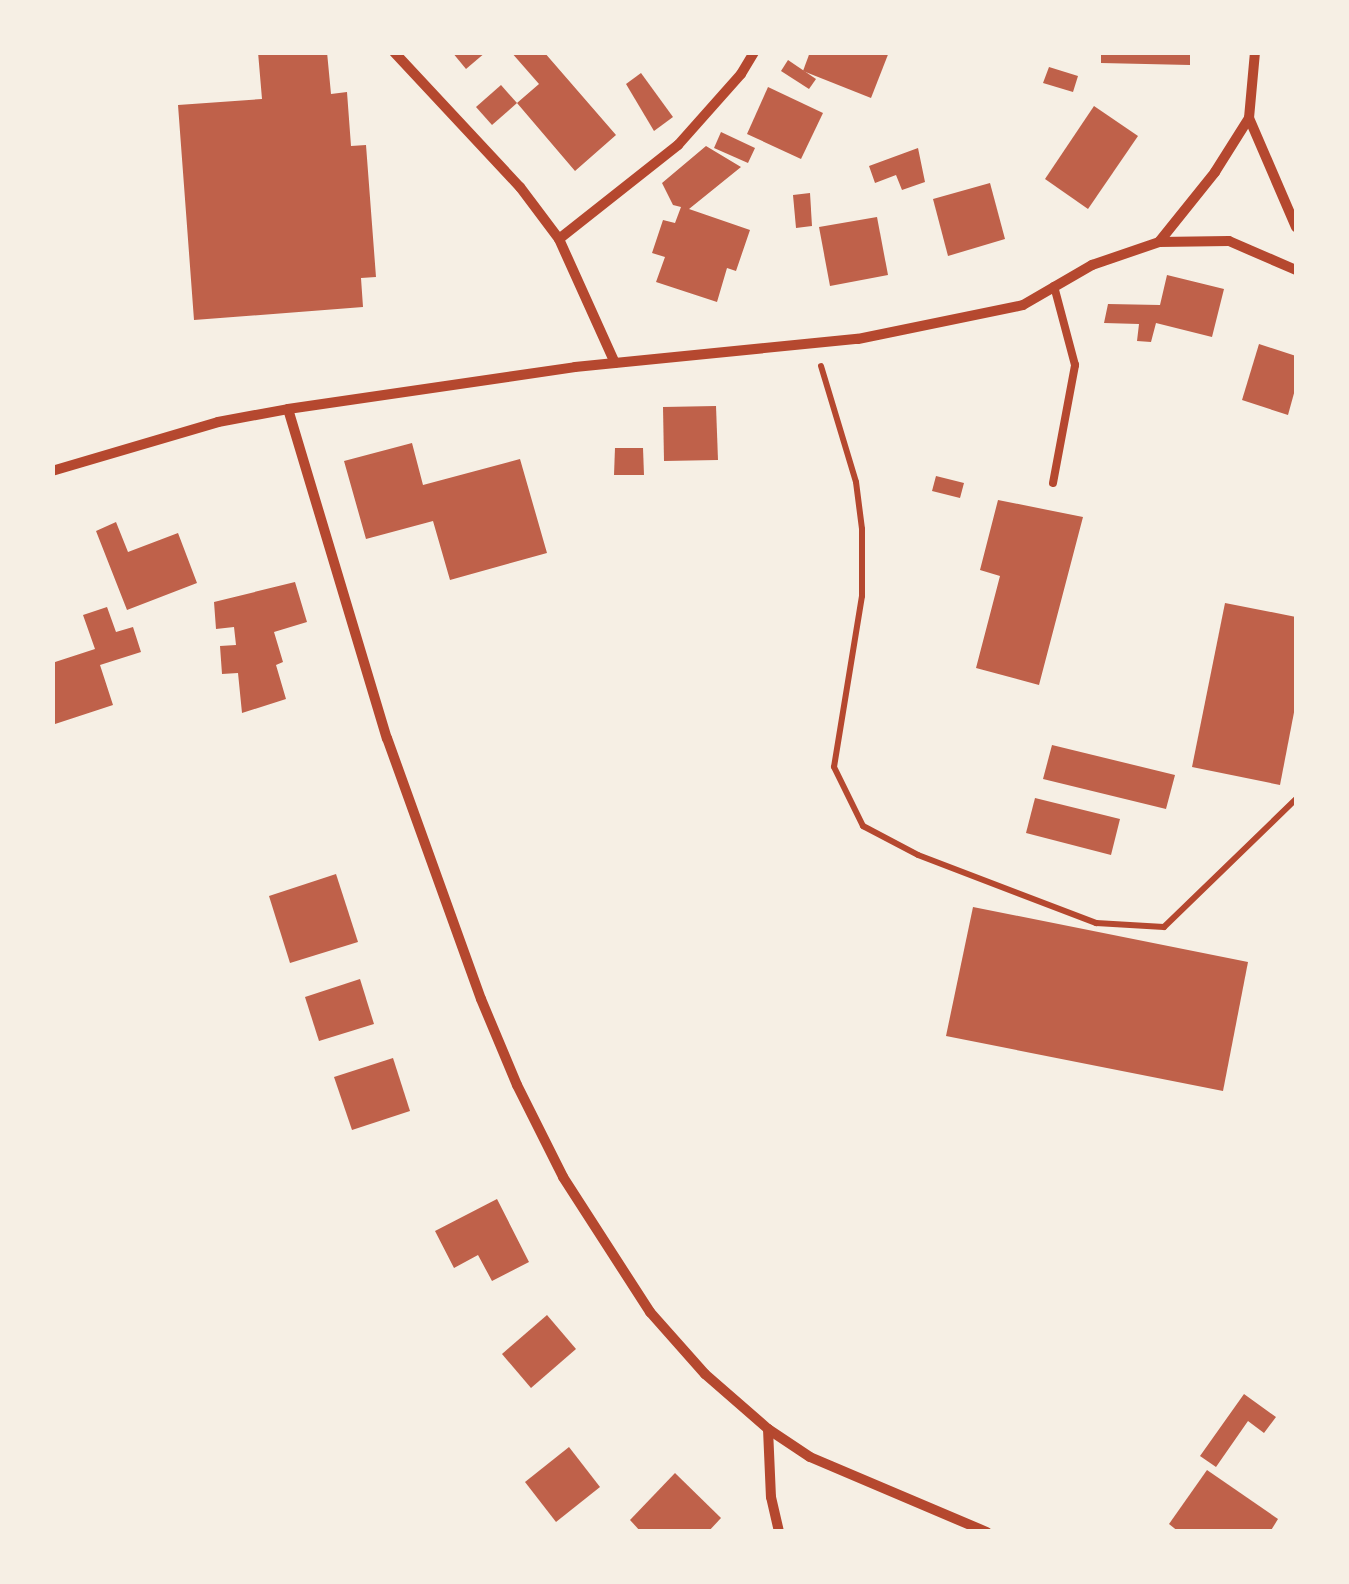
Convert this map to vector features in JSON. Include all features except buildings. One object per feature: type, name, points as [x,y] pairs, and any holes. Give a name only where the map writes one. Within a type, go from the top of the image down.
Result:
[{"type":"street","points":[[394,52],[520,187],[559,239],[615,362]]},
{"type":"street","points":[[559,239],[678,145],[741,74],[754,52]]},
{"type":"street","points":[[1159,242],[1215,172],[1249,118],[1255,52]]},
{"type":"street","points":[[1249,118],[1296,227]]},
{"type":"street","points":[[52,471],[218,422],[288,409],[615,362],[816,346],[1023,305],[1092,265],[1159,242],[1229,242],[1296,270]]},
{"type":"street","points":[[288,409],[387,738],[516,1085],[564,1177],[650,1312],[705,1374],[768,1429],[810,1457],[987,1532]]},
{"type":"street","points":[[768,1429],[771,1496],[779,1532]]},
{"type":"lane","points":[[1054,286],[1075,366],[1054,483]]},
{"type":"path","points":[[816,346],[856,482],[862,529],[862,596],[834,767],[863,826],[918,856],[1096,923],[1164,927],[1296,798]]}]
